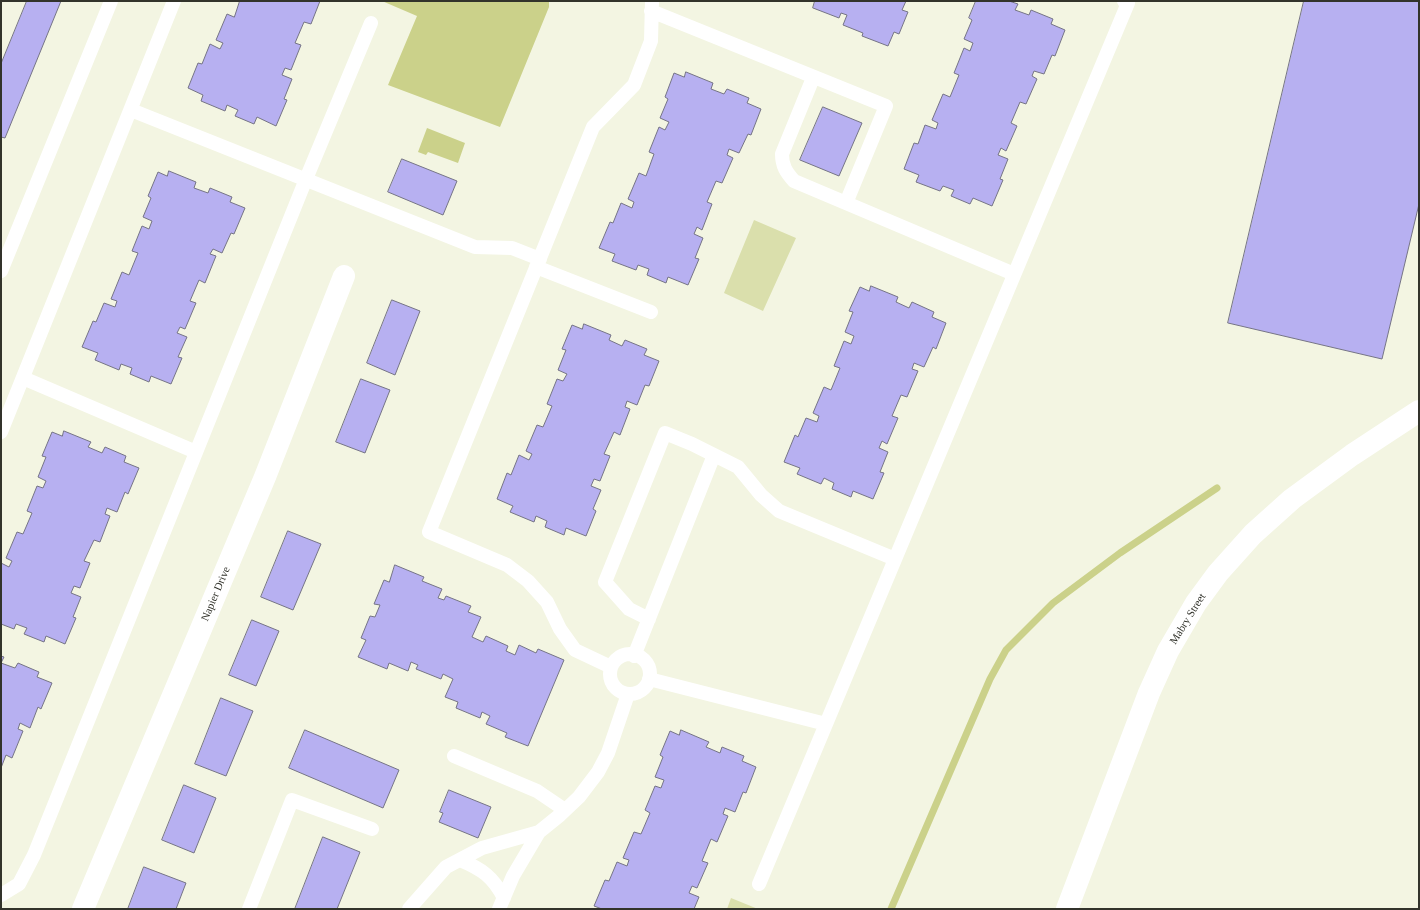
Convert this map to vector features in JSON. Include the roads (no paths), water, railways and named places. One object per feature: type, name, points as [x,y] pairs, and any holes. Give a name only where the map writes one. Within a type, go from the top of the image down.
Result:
[{"type":"street","name":"Napier Drive","points":[[83,909],[265,477],[344,276]]},
{"type":"street","name":"Mabry Street","points":[[1066,909],[1149,693],[1168,651],[1196,603],[1218,573],[1253,534],[1292,499],[1352,455],[1419,411]]},
{"type":"lane","points":[[1,271],[111,1]]},
{"type":"lane","points":[[1,432],[174,1]]},
{"type":"lane","points":[[759,884],[1128,3],[1124,1]]},
{"type":"lane","points":[[611,667],[575,650],[560,629],[547,602],[528,580],[507,565],[429,532],[594,127],[634,85],[651,41],[652,6],[813,78],[886,106],[846,203]]},
{"type":"lane","points":[[1,895],[19,884],[34,855],[306,179],[371,23]]},
{"type":"lane","points":[[813,78],[782,154],[782,163],[786,172],[794,182],[1014,274]]},
{"type":"lane","points":[[131,110],[476,247],[512,248],[538,263],[651,312]]},
{"type":"lane","points":[[23,378],[196,452]]},
{"type":"lane","points":[[649,619],[629,609],[605,582],[665,433],[692,444],[738,467],[761,495],[779,511],[895,559]]},
{"type":"lane","points":[[634,656],[714,455]]},
{"type":"lane","points":[[625,655],[634,656],[639,656],[647,666],[649,679],[646,686],[641,691],[628,694],[614,687],[611,681],[611,667],[619,658],[625,655]]},
{"type":"lane","points":[[649,679],[826,724]]},
{"type":"lane","points":[[502,904],[513,876],[539,832],[579,796],[598,772],[608,753],[628,694]]},
{"type":"lane","points":[[454,756],[537,791],[565,810]]},
{"type":"lane","points":[[248,909],[292,800],[372,829]]},
{"type":"lane","points":[[408,909],[446,867],[482,848],[539,832]]},
{"type":"lane","points":[[460,860],[476,867],[489,876],[498,886],[502,904]]},
{"type":"waterway","points":[[891,909],[990,679],[1006,650],[1053,603],[1120,553],[1217,488]]}]
